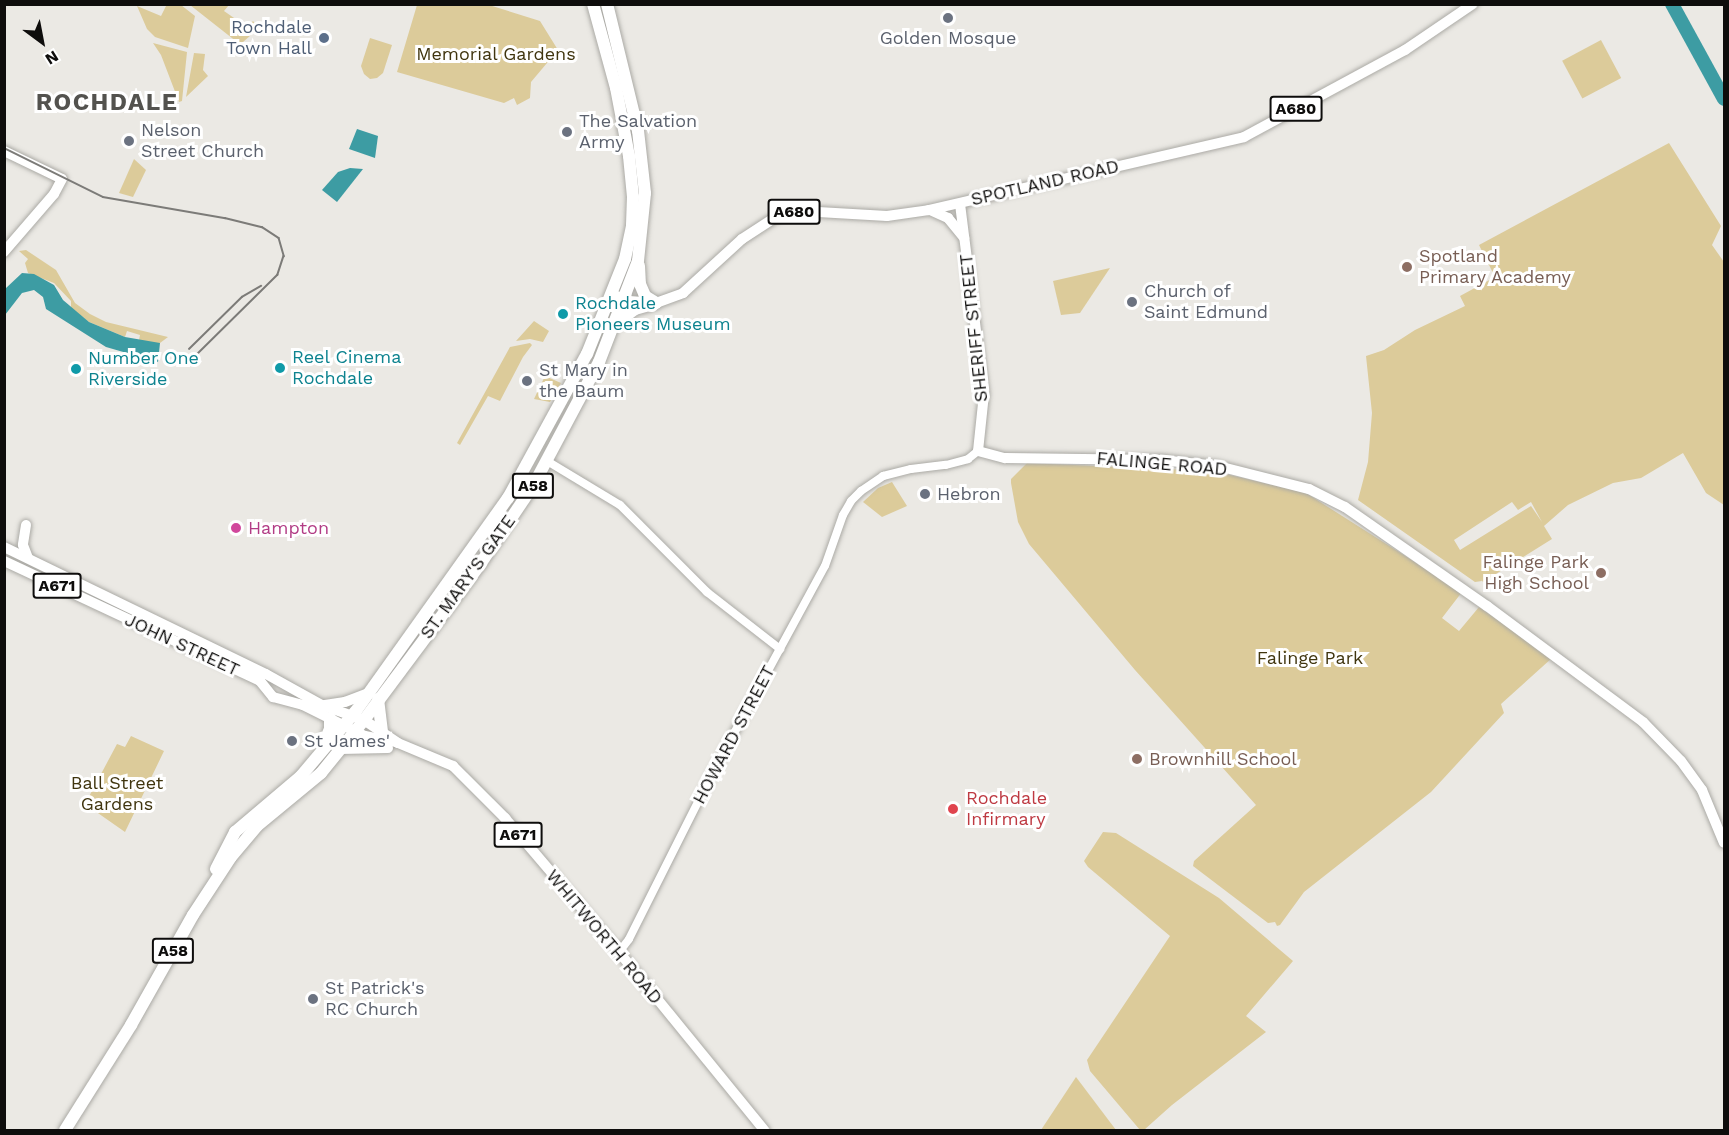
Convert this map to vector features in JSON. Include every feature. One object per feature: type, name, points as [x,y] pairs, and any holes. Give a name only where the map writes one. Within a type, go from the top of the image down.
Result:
[{"type":"highway","name":"ST. MARY'S GATE","points":[[354,723],[508,498],[587,354],[625,259],[632,225],[632,177],[616,88],[593,4]]},
{"type":"highway","name":"ST. MARY'S GATE","points":[[373,696],[481,562],[547,461],[599,362],[638,261],[645,201],[642,161],[631,102],[607,4]]},
{"type":"highway","name":"A58","points":[[638,261],[645,296],[656,303]]},
{"type":"highway","points":[[614,326],[635,309],[656,303]]},
{"type":"highway","name":"A58","points":[[530,458],[547,461]]},
{"type":"highway","points":[[373,696],[382,731]]},
{"type":"highway","points":[[311,765],[329,734],[330,718]]},
{"type":"highway","name":"A58","points":[[65,1131],[76,1108],[131,1025],[209,890],[249,833],[321,773],[340,750],[354,723]]},
{"type":"highway","name":"A58","points":[[209,890],[221,856],[235,832],[301,776],[354,723]]},
{"type":"main road","name":"SPOTLAND ROAD","points":[[611,294],[624,299],[656,303],[683,292],[742,239],[774,218],[786,213],[801,211],[887,216],[929,210],[1253,134],[1405,50],[1473,4]]},
{"type":"main road","points":[[4,151],[62,180],[54,194],[4,252]]},
{"type":"main road","name":"SHERIFF STREET","points":[[960,204],[984,394],[978,451]]},
{"type":"main road","name":"SHERIFF STREET","points":[[929,210],[948,218],[965,240]]},
{"type":"main road","name":"FALINGE ROAD","points":[[978,451],[1005,458],[1161,460],[1216,466],[1309,489],[1345,507],[1441,574],[1643,722],[1681,761],[1702,790],[1725,843]]},
{"type":"main road","points":[[26,525],[23,545],[28,558]]},
{"type":"main road","name":"JOHN STREET","points":[[5,548],[266,674],[354,723]]},
{"type":"main road","name":"JOHN STREET","points":[[4,561],[260,681],[273,697],[303,705],[330,718],[354,723]]},
{"type":"main road","points":[[322,705],[373,696]]},
{"type":"main road","name":"WHITWORTH ROAD","points":[[354,723],[376,740],[398,743],[453,766],[480,792],[619,952],[764,1131]]},
{"type":"main road","name":"WHITWORTH ROAD","points":[[354,723],[382,731],[398,743]]},
{"type":"main road","points":[[340,750],[367,747],[418,751]]},
{"type":"street","name":"HOWARD STREET","points":[[619,952],[629,939],[713,772],[825,566],[843,515],[861,490],[883,476],[968,459],[978,451]]},
{"type":"street","points":[[547,461],[620,505],[707,592],[780,649]]},
{"type":"green space","points":[[167,4],[181,5],[195,16],[188,48],[155,37],[147,29],[137,6],[161,16]]},
{"type":"green space","points":[[190,5],[229,5],[224,11],[247,27],[253,21],[259,28],[243,42],[237,42]]},
{"type":"green space","name":"Memorial Gardens","points":[[417,5],[489,5],[540,21],[558,50],[531,82],[530,98],[517,105],[514,98],[504,103],[397,72]]},
{"type":"green space","points":[[370,38],[392,45],[383,73],[377,78],[370,79],[364,74],[361,66]]},
{"type":"green space","points":[[1601,40],[1621,78],[1582,99],[1562,61]]},
{"type":"green space","points":[[153,43],[187,52],[182,101],[179,102],[161,55]]},
{"type":"green space","points":[[194,53],[205,54],[203,70],[208,76],[186,97]]},
{"type":"green space","points":[[1669,143],[1721,226],[1712,245],[1724,262],[1724,505],[1706,493],[1683,453],[1641,478],[1613,483],[1568,505],[1544,526],[1552,539],[1483,582],[1480,578],[1482,581],[1475,582],[1358,500],[1368,462],[1372,413],[1366,356],[1384,350],[1415,330],[1465,306],[1460,296],[1495,277],[1479,245]],"holes":[[[1512,502],[1518,510],[1531,502],[1542,522],[1531,506],[1460,550],[1454,540]]]},
{"type":"green space","points":[[134,159],[146,170],[133,197],[119,193]]},
{"type":"green space","points":[[26,250],[56,270],[75,303],[90,314],[106,322],[168,337],[160,343],[152,343],[139,340],[140,335],[127,331],[125,337],[89,322],[71,308],[71,301],[54,283],[28,273],[25,263],[28,259],[19,251]]},
{"type":"green space","points":[[1110,268],[1080,313],[1061,315],[1053,281]]},
{"type":"green space","points":[[534,321],[549,331],[543,342],[530,339],[516,341]]},
{"type":"green space","points":[[530,343],[532,345],[523,357],[500,401],[488,396],[460,445],[457,443],[510,347]]},
{"type":"green space","points":[[545,376],[561,383],[550,402],[534,399]]},
{"type":"green space","name":"Falinge Park","points":[[1027,463],[1213,471],[1306,493],[1462,592],[1442,618],[1459,631],[1479,607],[1552,658],[1501,704],[1504,713],[1431,792],[1304,892],[1280,925],[1277,926],[1275,922],[1268,923],[1193,866],[1194,861],[1256,805],[1135,670],[1029,544],[1018,522],[1011,483],[1011,479]]},
{"type":"green space","points":[[892,482],[907,506],[882,517],[863,502],[878,488]]},
{"type":"green space","name":"Ball Street Gardens","points":[[131,736],[164,751],[125,832],[85,804],[117,744],[125,747]]},
{"type":"green space","points":[[1103,832],[1116,833],[1219,898],[1293,961],[1246,1016],[1266,1032],[1172,1105],[1144,1130],[1140,1130],[1090,1071],[1087,1060],[1170,936],[1088,867],[1084,861]]},
{"type":"green space","points":[[1076,1077],[1116,1130],[1041,1130]]},
{"type":"water","points":[[357,129],[378,136],[375,158],[349,149]]},
{"type":"water","points":[[350,168],[363,169],[337,202],[322,190],[338,172]]},
{"type":"water","points":[[22,273],[34,274],[54,285],[63,300],[89,322],[125,337],[160,343],[158,362],[106,347],[46,309],[43,297],[34,290],[22,293],[5,315],[5,289]]},
{"type":"waterway","points":[[1672,4],[1724,99]]},
{"type":"tram line","points":[[4,148],[103,197],[225,218],[262,227],[279,238],[284,256],[278,275],[196,356]]},
{"type":"tram line","points":[[189,349],[242,297],[261,286]]},
{"type":"place","name":"Golden Mosque","points":[[948,18]]},
{"type":"place","name":"Rochdale Town Hall","points":[[324,38]]},
{"type":"place","name":"The Salvation Army","points":[[567,132]]},
{"type":"place","name":"Nelson Street Church","points":[[129,141]]},
{"type":"place","name":"Spotland Primary Academy","points":[[1407,267]]},
{"type":"place","name":"Church of Saint Edmund","points":[[1132,302]]},
{"type":"place","name":"Rochdale Pioneers Museum","points":[[563,314]]},
{"type":"place","name":"Reel Cinema Rochdale","points":[[280,368]]},
{"type":"place","name":"Number One Riverside","points":[[76,369]]},
{"type":"place","name":"St Mary in the Baum","points":[[527,381]]},
{"type":"place","name":"Hebron","points":[[925,494]]},
{"type":"place","name":"Hampton","points":[[236,528]]},
{"type":"place","name":"Falinge Park High School","points":[[1601,573]]},
{"type":"place","name":"St James'","points":[[292,741]]},
{"type":"place","name":"Brownhill School","points":[[1137,759]]},
{"type":"place","name":"Rochdale Infirmary","points":[[953,809]]},
{"type":"place","name":"St Patrick's RC Church","points":[[313,999]]},
{"type":"district","name":"ROCHDALE","points":[[107,103]]}]
